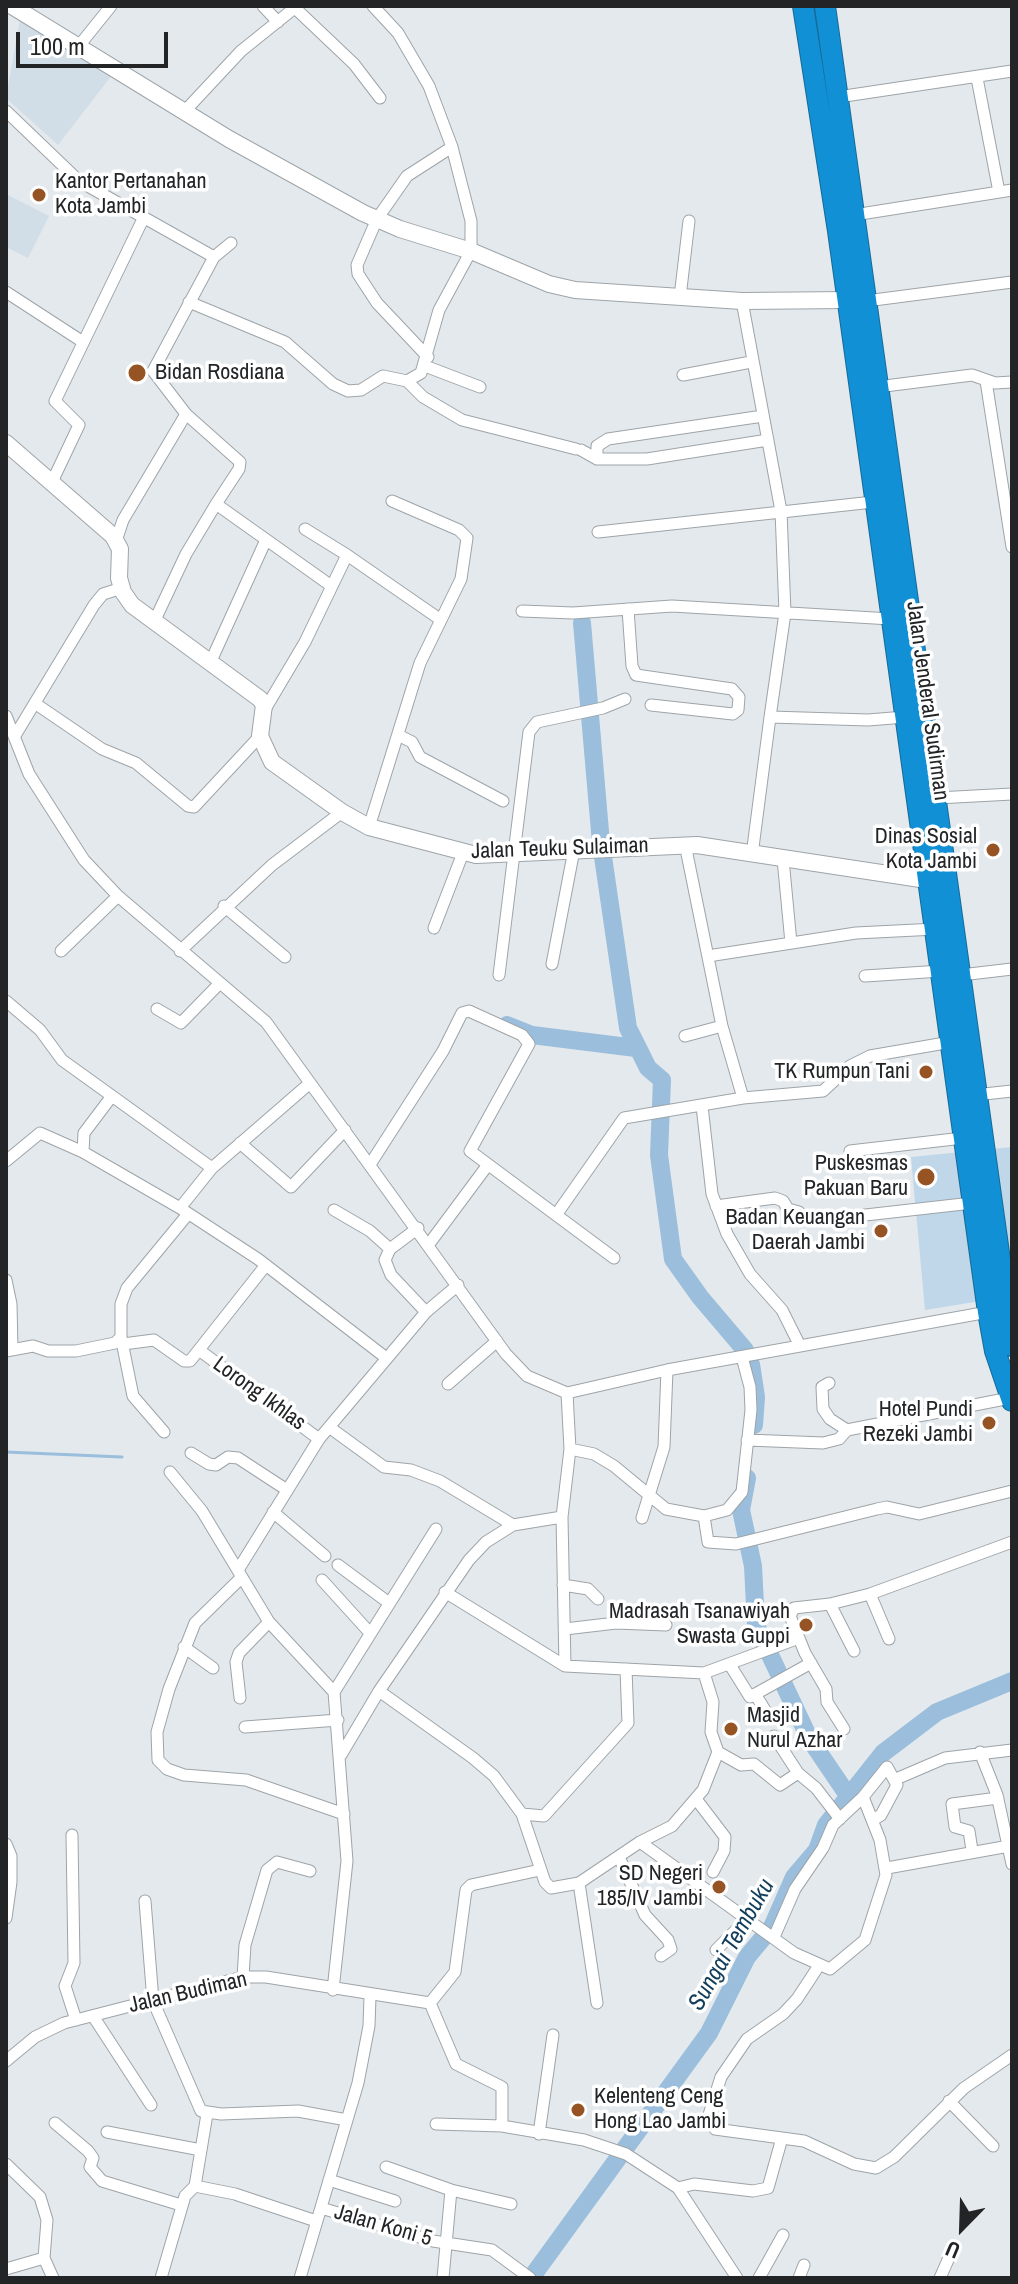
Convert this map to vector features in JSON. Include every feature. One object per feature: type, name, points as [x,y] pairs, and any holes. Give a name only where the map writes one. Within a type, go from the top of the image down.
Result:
[{"type":"highway","name":"Jalan Jenderal Sudirman","points":[[803,6],[857,301],[877,387],[873,502],[896,606],[905,717],[937,798],[951,973],[951,1042],[963,1138],[1012,1346]]},
{"type":"highway","name":"Jalan Jenderal Sudirman","points":[[825,6],[854,215],[857,301],[875,444],[896,606],[919,746],[927,880],[936,929],[951,973],[975,1095],[977,1193]]},
{"type":"highway","name":"Jalan Jenderal Sudirman","points":[[1002,1310],[1011,1399]]},
{"type":"street","points":[[78,47],[111,6]]},
{"type":"street","points":[[263,6],[278,22]]},
{"type":"street","points":[[373,6],[398,33],[419,66],[452,147],[469,211],[471,251],[439,310],[426,361],[416,379],[407,381]]},
{"type":"street","points":[[8,7],[184,112],[377,219],[471,251],[562,288],[742,301],[857,301],[1012,282]]},
{"type":"street","points":[[184,112],[241,51],[296,7],[354,64],[380,98]]},
{"type":"street","points":[[838,97],[1012,71]]},
{"type":"street","points":[[977,78],[999,192]]},
{"type":"street","points":[[6,111],[79,181],[214,257]]},
{"type":"street","points":[[452,147],[412,171],[377,219],[357,262],[358,274],[377,303],[426,361],[480,387]]},
{"type":"street","points":[[854,215],[1012,190]]},
{"type":"street","points":[[52,482],[79,428],[55,401],[144,217]]},
{"type":"street","points":[[680,297],[689,221]]},
{"type":"street","points":[[154,622],[186,554],[240,462],[186,414],[153,371],[214,257],[231,243]]},
{"type":"street","points":[[6,292],[83,342]]},
{"type":"street","points":[[742,301],[781,511],[785,613],[752,855]]},
{"type":"street","points":[[189,302],[285,342],[342,389],[357,391],[387,375],[407,381],[423,397],[462,420],[579,450],[597,459],[647,459],[768,440]]},
{"type":"street","points":[[683,375],[751,362]]},
{"type":"street","points":[[877,387],[972,375],[986,381],[1012,382]]},
{"type":"street","points":[[986,381],[1012,547]]},
{"type":"street","points":[[116,541],[123,520],[186,414]]},
{"type":"street","points":[[597,459],[597,446],[608,439],[763,416]]},
{"type":"street","points":[[6,443],[116,541],[120,549],[122,588],[132,605],[254,693],[264,705],[260,736],[194,807],[188,806],[136,763],[102,749],[36,704]]},
{"type":"street","points":[[369,827],[420,663],[461,579],[467,536],[392,501]]},
{"type":"street","points":[[598,532],[873,502]]},
{"type":"street","points":[[216,504],[265,542],[330,585]]},
{"type":"street","points":[[305,529],[441,620]]},
{"type":"street","points":[[211,661],[265,542]]},
{"type":"street","points":[[263,712],[305,642],[347,555]]},
{"type":"street","points":[[6,754],[94,605],[103,594],[122,588]]},
{"type":"street","points":[[522,611],[672,606],[785,613],[896,606]]},
{"type":"street","points":[[628,609],[632,666],[636,675],[732,689],[739,697],[738,710],[733,714],[651,705]]},
{"type":"street","points":[[499,975],[529,732],[537,722],[603,708],[625,699]]},
{"type":"street","points":[[6,716],[29,774],[84,860],[118,896],[266,1022],[497,1341],[527,1376],[567,1393],[667,1370],[1002,1310]]},
{"type":"street","points":[[770,717],[868,720],[905,717]]},
{"type":"street","points":[[398,735],[412,742],[420,757],[503,801]]},
{"type":"street","name":"Jalan Teuku Sulaiman","points":[[260,736],[272,762],[342,812],[369,827],[463,853],[685,844],[927,880]]},
{"type":"street","points":[[937,798],[1012,794]]},
{"type":"street","points":[[180,951],[224,906],[294,846],[342,812]]},
{"type":"street","points":[[685,844],[722,1026],[743,1098]]},
{"type":"street","points":[[552,964],[582,849]]},
{"type":"street","points":[[434,928],[463,853]]},
{"type":"street","points":[[783,859],[791,943]]},
{"type":"street","points":[[61,951],[118,896]]},
{"type":"street","points":[[224,906],[285,957]]},
{"type":"street","points":[[708,956],[856,933],[936,929]]},
{"type":"street","points":[[865,976],[1012,969]]},
{"type":"street","points":[[157,1009],[181,1023],[219,984]]},
{"type":"street","points":[[6,1001],[40,1030],[62,1060],[212,1168]]},
{"type":"street","points":[[371,1163],[443,1051],[462,1013],[467,1011],[522,1035],[529,1042],[469,1147],[487,1166],[614,1258]]},
{"type":"street","points":[[685,1036],[722,1026]]},
{"type":"street","points":[[556,1215],[621,1120],[665,1109],[823,1091],[850,1066],[870,1056],[951,1042]]},
{"type":"street","points":[[164,1432],[133,1396],[122,1340],[124,1294],[212,1168],[310,1083]]},
{"type":"street","points":[[975,1095],[1012,1091]]},
{"type":"street","points":[[83,1152],[84,1133],[112,1096]]},
{"type":"street","points":[[702,1106],[716,1206],[738,1256],[775,1299],[800,1346]]},
{"type":"street","points":[[240,1143],[291,1187],[345,1130]]},
{"type":"street","points":[[6,1161],[40,1133],[83,1152],[184,1211],[266,1265],[385,1357]]},
{"type":"street","points":[[850,1151],[963,1138]]},
{"type":"street","points":[[429,1244],[487,1166]]},
{"type":"street","points":[[839,1218],[977,1193]]},
{"type":"street","points":[[716,1206],[779,1198],[788,1209],[799,1212]]},
{"type":"street","points":[[334,1210],[370,1231],[390,1249]]},
{"type":"street","points":[[418,1228],[390,1249],[386,1267],[426,1312]]},
{"type":"street","points":[[6,1280],[11,1304],[9,1350],[33,1346],[48,1351],[76,1351],[122,1340],[154,1340],[187,1362],[266,1265]]},
{"type":"street","points":[[344,1814],[246,1780],[184,1775],[162,1766],[158,1760],[157,1732],[184,1647],[202,1612],[240,1574],[273,1512],[319,1439],[385,1357],[426,1312],[458,1285]]},
{"type":"street","points":[[448,1384],[497,1341]]},
{"type":"street","name":"Lorong Ikhlas","points":[[199,1350],[319,1439]]},
{"type":"street","points":[[570,1449],[594,1454],[614,1466],[666,1509],[704,1516],[727,1510],[740,1497],[752,1440],[750,1387],[742,1357]]},
{"type":"street","points":[[642,1518],[664,1447],[667,1370]]},
{"type":"street","points":[[829,1383],[822,1387],[823,1409],[838,1426],[847,1430],[1011,1399]]},
{"type":"street","points":[[565,1666],[562,1517],[570,1449],[567,1393]]},
{"type":"street","points":[[329,1427],[384,1467],[411,1470],[440,1481],[513,1525]]},
{"type":"street","points":[[752,1440],[823,1443],[839,1439],[847,1430]]},
{"type":"street","points":[[191,1453],[216,1465],[228,1457],[238,1458],[287,1490]]},
{"type":"street","points":[[170,1472],[202,1511],[269,1622],[334,1692],[341,1755],[346,1878],[333,1990]]},
{"type":"street","points":[[704,1516],[708,1542],[736,1544],[887,1507],[919,1514],[1012,1491]]},
{"type":"street","points":[[273,1512],[325,1556]]},
{"type":"street","points":[[341,1755],[445,1592],[486,1542],[513,1525],[562,1517]]},
{"type":"street","points":[[334,1692],[436,1529]]},
{"type":"street","points":[[844,1729],[827,1702],[826,1689],[799,1638],[791,1609],[870,1594],[1012,1542]]},
{"type":"street","points":[[338,1565],[389,1603]]},
{"type":"street","points":[[322,1580],[370,1633]]},
{"type":"street","points":[[563,1585],[588,1589],[598,1599]]},
{"type":"street","points":[[445,1592],[565,1666],[704,1673],[799,1638]]},
{"type":"street","points":[[870,1594],[889,1639]]},
{"type":"street","points":[[830,1604],[854,1651]]},
{"type":"street","points":[[240,1698],[236,1662],[239,1653],[269,1622]]},
{"type":"street","points":[[565,1629],[616,1623],[666,1625]]},
{"type":"street","points":[[184,1647],[213,1668]]},
{"type":"street","points":[[730,1665],[748,1696],[811,1663]]},
{"type":"street","points":[[522,1814],[544,1816],[624,1730],[630,1715],[626,1669]]},
{"type":"street","points":[[704,1673],[713,1702],[711,1732],[718,1752],[741,1765],[754,1764],[780,1785],[798,1773]]},
{"type":"street","points":[[379,1691],[483,1767],[522,1814],[540,1870],[551,1888],[579,1883],[640,1842],[672,1826],[696,1799],[718,1752]]},
{"type":"street","points":[[755,1694],[768,1715]]},
{"type":"street","points":[[245,1727],[338,1720]]},
{"type":"street","points":[[774,1736],[798,1773],[837,1815]]},
{"type":"street","points":[[896,1779],[945,1758],[1012,1750]]},
{"type":"street","points":[[986,1751],[1012,1864]]},
{"type":"street","points":[[768,1932],[819,1855],[837,1815],[863,1797],[887,1767],[897,1785],[881,1815],[873,1820]]},
{"type":"street","points":[[640,1842],[696,1886],[818,1967],[830,1969],[865,1940],[887,1868],[863,1797]]},
{"type":"street","points":[[972,1850],[969,1831],[955,1827],[952,1804],[998,1798]]},
{"type":"street","points":[[696,1799],[725,1837],[724,1851],[713,1872]]},
{"type":"street","points":[[72,1835],[74,1963],[65,1986],[76,2020]]},
{"type":"street","points":[[6,1844],[11,1856],[6,1916]]},
{"type":"street","points":[[887,1868],[972,1850],[1009,1846]]},
{"type":"street","points":[[619,1857],[645,1915],[668,1940],[670,1953],[661,1956]]},
{"type":"street","points":[[243,1977],[245,1945],[267,1870],[277,1862],[310,1871]]},
{"type":"street","points":[[502,2126],[502,2087],[456,2064],[430,2003],[455,1972],[466,1890],[471,1885],[540,1870]]},
{"type":"street","points":[[579,1883],[597,2003]]},
{"type":"street","points":[[145,1901],[153,2001],[197,2105],[207,2114],[298,2111],[347,2120]]},
{"type":"street","points":[[716,1950],[748,1918]]},
{"type":"street","points":[[818,1967],[783,2014],[747,2039],[721,2077],[708,2118],[715,2129],[804,2141],[854,2164],[876,2168],[894,2157],[949,2101],[1012,2055]]},
{"type":"street","name":"Jalan Budiman","points":[[6,2061],[48,2029],[243,1977],[266,1977],[370,1997],[430,2003]]},
{"type":"street","points":[[300,2278],[364,2058],[370,1997]]},
{"type":"street","points":[[93,2016],[151,2105]]},
{"type":"street","points":[[539,2134],[553,2035]]},
{"type":"street","points":[[949,2101],[993,2146]]},
{"type":"street","points":[[161,2278],[181,2205],[195,2186],[207,2114]]},
{"type":"street","points":[[55,2123],[88,2151],[93,2158],[90,2167],[102,2181],[181,2205]]},
{"type":"street","points":[[436,2124],[502,2126],[611,2147],[626,2154],[678,2188],[737,2278]]},
{"type":"street","points":[[107,2132],[201,2150]]},
{"type":"street","points":[[678,2188],[711,2185],[763,2191],[771,2181],[782,2138]]},
{"type":"street","points":[[6,2164],[40,2197],[47,2220],[44,2258],[53,2278]]},
{"type":"street","points":[[386,2167],[451,2190],[511,2204]]},
{"type":"street","points":[[329,2180],[395,2201]]},
{"type":"street","points":[[195,2186],[235,2194],[316,2221]]},
{"type":"street","points":[[443,2278],[451,2190]]},
{"type":"street","name":"Jalan Koni 5","points":[[321,2208],[446,2244],[464,2243],[492,2250],[530,2278]]},
{"type":"street","points":[[759,2278],[783,2235]]},
{"type":"street","points":[[940,2278],[951,2253]]},
{"type":"street","points":[[6,2269],[44,2258]]},
{"type":"street","points":[[799,2278],[804,2265]]},
{"type":"shaded area","points":[[20,19],[112,75],[58,145],[6,98]]},
{"type":"shaded area","points":[[6,194],[49,216],[28,258],[6,247]]},
{"type":"shaded area","points":[[1012,1147],[1012,1296],[925,1310],[911,1157]]},
{"type":"waterway","points":[[582,623],[601,843],[628,1028],[648,1068],[662,1080],[659,1155],[673,1259],[700,1297],[745,1350]]},
{"type":"waterway","points":[[507,1025],[532,1035],[636,1048]]},
{"type":"waterway","points":[[751,1364],[756,1397],[754,1425]]},
{"type":"waterway","points":[[6,1452],[122,1457]]},
{"type":"waterway","points":[[747,1478],[741,1510],[753,1566],[756,1625],[809,1738],[849,1797]]},
{"type":"waterway","name":"Sungai Tembuku","points":[[531,2278],[709,2033],[747,1957],[772,1927],[794,1877],[817,1850],[826,1825],[883,1753],[937,1712],[1012,1681]]},
{"type":"place","name":"Kantor Pertanahan Kota Jambi","points":[[39,195]]},
{"type":"place","name":"Bidan Rosdiana","points":[[137,373]]},
{"type":"place","name":"Dinas Sosial Kota Jambi","points":[[993,850]]},
{"type":"place","name":"TK Rumpun Tani","points":[[926,1072]]},
{"type":"place","name":"Puskesmas Pakuan Baru","points":[[926,1177]]},
{"type":"place","name":"Badan Keuangan Daerah Jambi","points":[[881,1231]]},
{"type":"place","name":"Hotel Pundi Rezeki Jambi","points":[[989,1423]]},
{"type":"place","name":"Madrasah Tsanawiyah Swasta Guppi","points":[[806,1625]]},
{"type":"place","name":"Masjid Nurul Azhar","points":[[731,1729]]},
{"type":"place","name":"SD Negeri 185/IV Jambi","points":[[719,1887]]},
{"type":"place","name":"Kelenteng Ceng Hong Lao Jambi","points":[[578,2110]]}]
